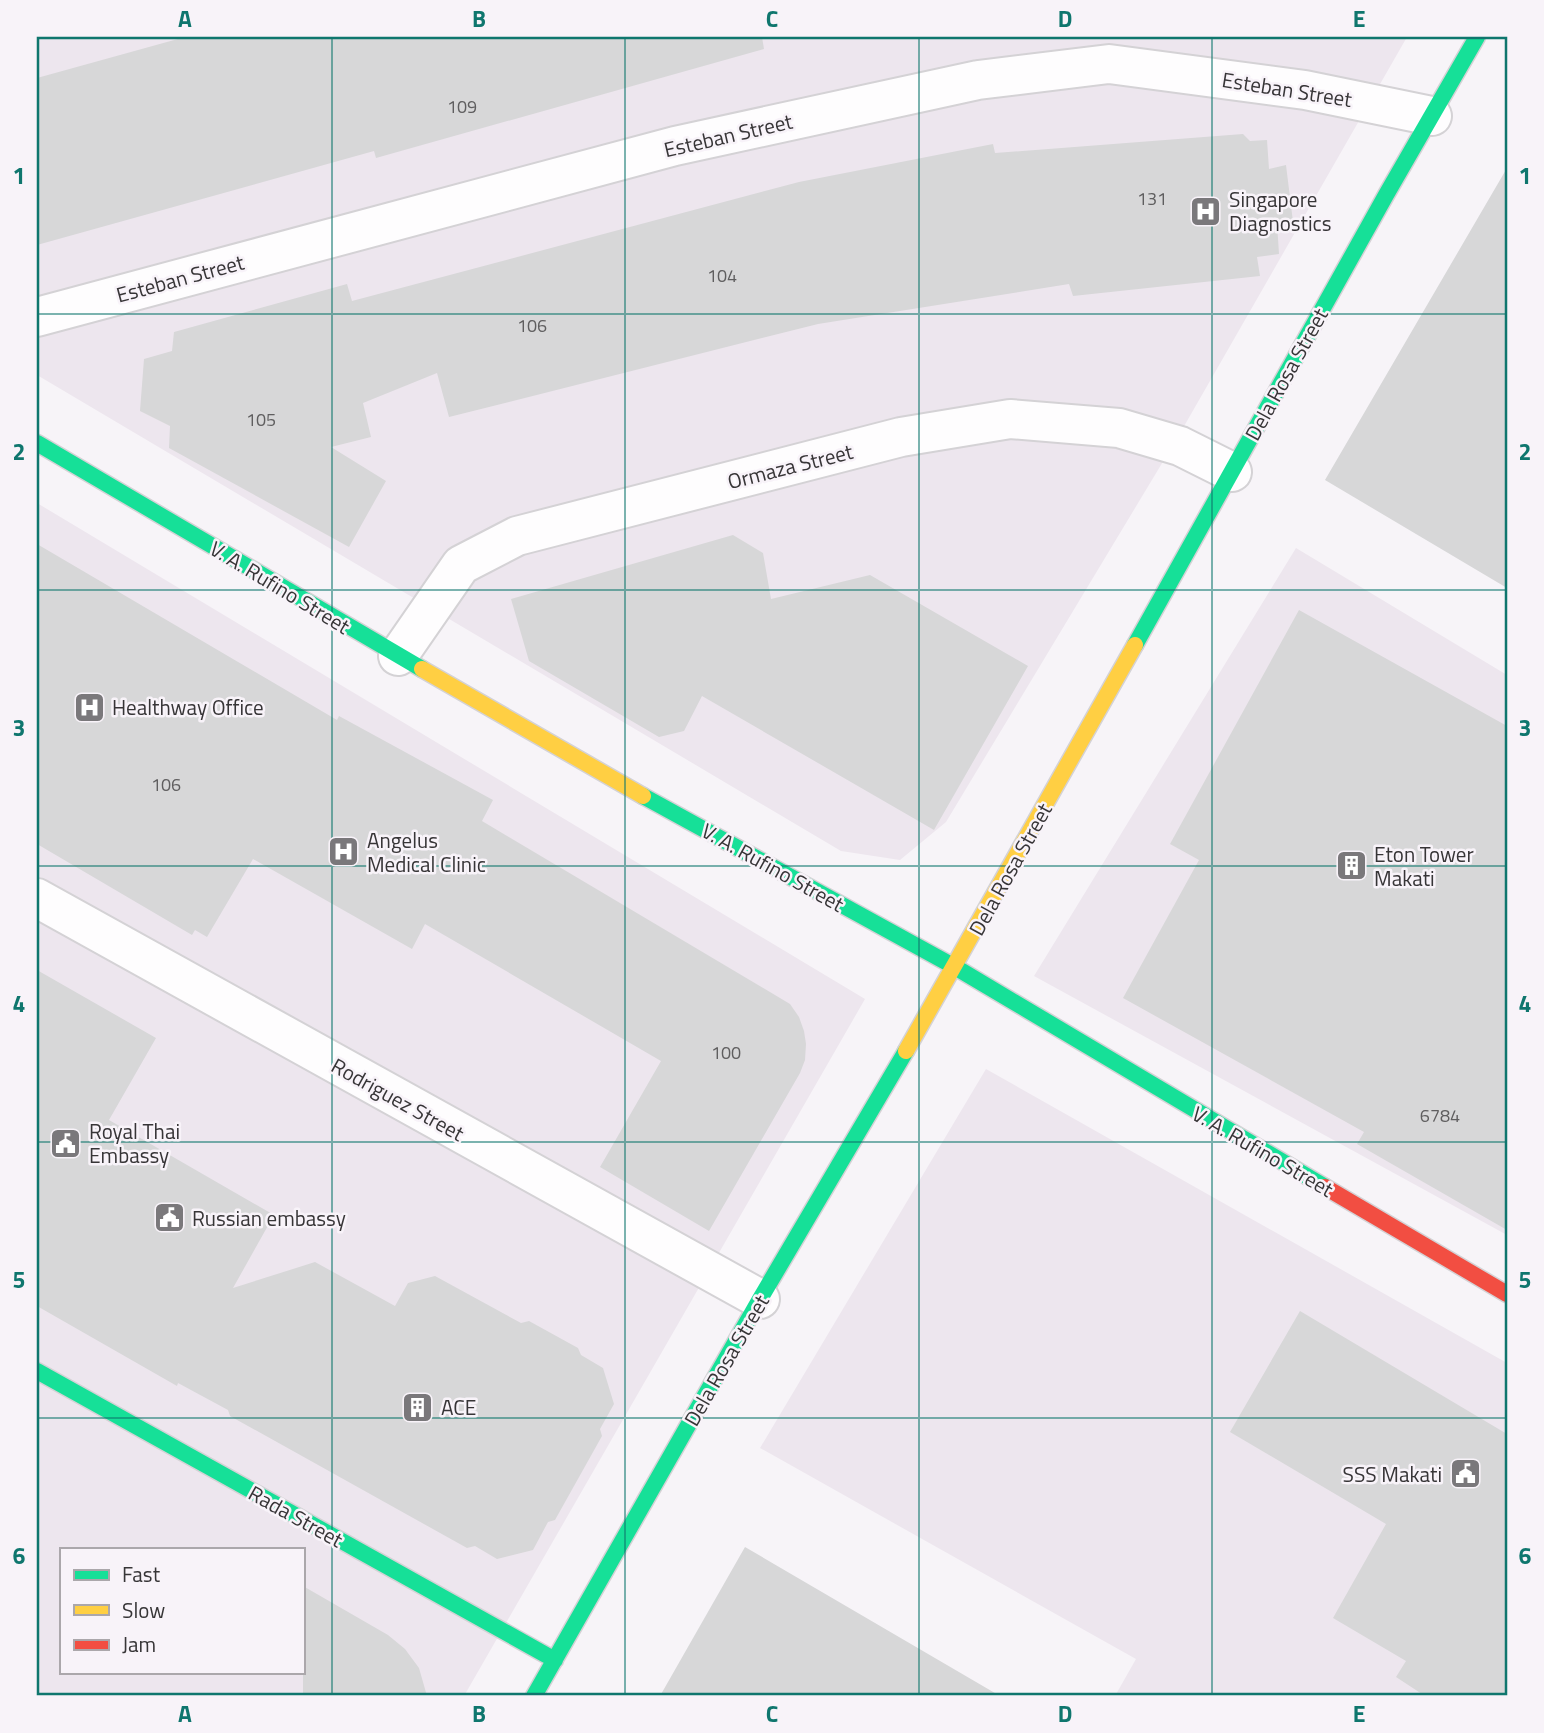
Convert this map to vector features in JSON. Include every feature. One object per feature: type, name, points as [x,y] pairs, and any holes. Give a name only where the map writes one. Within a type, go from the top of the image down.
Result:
[{"type":"street","name":"Dela Rosa Street","points":[[534,1696],[760,1298],[955,967],[1477,37]]},
{"type":"street","name":"Esteban Street","points":[[37,317],[675,146],[978,80],[1108,64],[1305,90],[1432,116]]},
{"type":"street","name":"Ormaza Street","points":[[398,656],[461,565],[517,536],[901,437],[1010,419],[1119,428],[1180,446],[1232,472]]},
{"type":"street","name":"V. A. Rufino Street","points":[[37,443],[574,758],[955,967],[1165,1094],[1507,1294]]},
{"type":"street","name":"Rodriguez Street","points":[[37,898],[760,1298]]},
{"type":"street","name":"Rada Street","points":[[37,1371],[555,1660]]},
{"type":"shaded area","points":[[37,37],[1407,37],[1179,435],[946,822],[900,860],[841,851],[37,375]]},
{"type":"shaded area","points":[[37,503],[865,999],[464,1696],[37,1696]]},
{"type":"shaded area","name":"Eton Tower Makati","points":[[1296,548],[1507,675],[1507,1235],[1034,976]]},
{"type":"shaded area","points":[[986,1069],[1507,1363],[1507,1696],[1115,1696],[1136,1659],[760,1448]]},
{"type":"building","points":[[185,37],[762,37],[764,49],[376,158],[374,151],[37,245],[37,78]]},
{"type":"building","points":[[1243,134],[1250,141],[1267,140],[1269,169],[1286,165],[1293,222],[1277,223],[1279,254],[1257,257],[1260,276],[1073,296],[1069,284],[818,324],[449,417],[437,373],[363,403],[371,437],[331,447],[386,481],[349,547],[169,448],[170,426],[140,411],[144,359],[172,351],[174,332],[347,284],[352,301],[799,182],[993,144],[995,153]]},
{"type":"building","points":[[1507,168],[1507,588],[1325,480]]},
{"type":"building","points":[[733,535],[763,553],[771,599],[870,575],[1028,666],[934,830],[702,696],[684,731],[659,737],[529,661],[511,599]]},
{"type":"building","points":[[37,544],[337,720],[339,716],[493,800],[482,821],[790,1004],[804,1031],[805,1060],[709,1231],[600,1167],[661,1061],[425,924],[412,949],[253,859],[207,937],[195,930],[192,935],[37,844]]},
{"type":"building","name":"Eton Tower Makati","points":[[1299,610],[1507,726],[1507,1230],[1357,1144],[1364,1132],[1123,998],[1199,860],[1170,844]]},
{"type":"building","points":[[37,970],[156,1038],[109,1120],[274,1215],[233,1288],[315,1262],[395,1306],[408,1283],[435,1276],[521,1323],[529,1321],[578,1348],[581,1355],[603,1368],[614,1404],[600,1429],[602,1436],[555,1520],[548,1522],[533,1550],[497,1559],[475,1546],[467,1548],[230,1416],[228,1410],[178,1383],[177,1386],[37,1306]]},
{"type":"building","name":"SSS Makati","points":[[1300,1311],[1507,1434],[1507,1696],[1425,1696],[1396,1677],[1406,1661],[1333,1618],[1386,1524],[1230,1432]]},
{"type":"building","points":[[745,1547],[1000,1696],[660,1696]]},
{"type":"building","points":[[304,1587],[388,1635],[405,1649],[419,1668],[427,1696],[303,1696]]},
{"type":"traffic: fast","points":[[1135,645],[1477,37]]},
{"type":"traffic: fast","points":[[37,443],[422,669]]},
{"type":"traffic: fast","points":[[643,796],[955,967],[1325,1187]]},
{"type":"traffic: fast","points":[[534,1696],[760,1299],[906,1051]]},
{"type":"traffic: fast","points":[[37,1371],[555,1660]]},
{"type":"traffic: slow","points":[[906,1051],[1135,645]]},
{"type":"traffic: slow","points":[[422,669],[643,796]]},
{"type":"traffic: jam","points":[[1325,1187],[1507,1294]]},
{"type":"place","name":"Singapore Diagnostics","points":[[1206,211]]},
{"type":"place","name":"Healthway Office","points":[[89,707]]},
{"type":"place","name":"Angelus Medical Clinic","points":[[344,852]]},
{"type":"place","name":"Eton Tower Makati","points":[[1351,866]]},
{"type":"place","name":"Royal Thai Embassy","points":[[66,1143]]},
{"type":"place","name":"Russian embassy","points":[[169,1218]]},
{"type":"place","name":"ACE","points":[[418,1407]]},
{"type":"place","name":"SSS Makati","points":[[1465,1474]]}]
